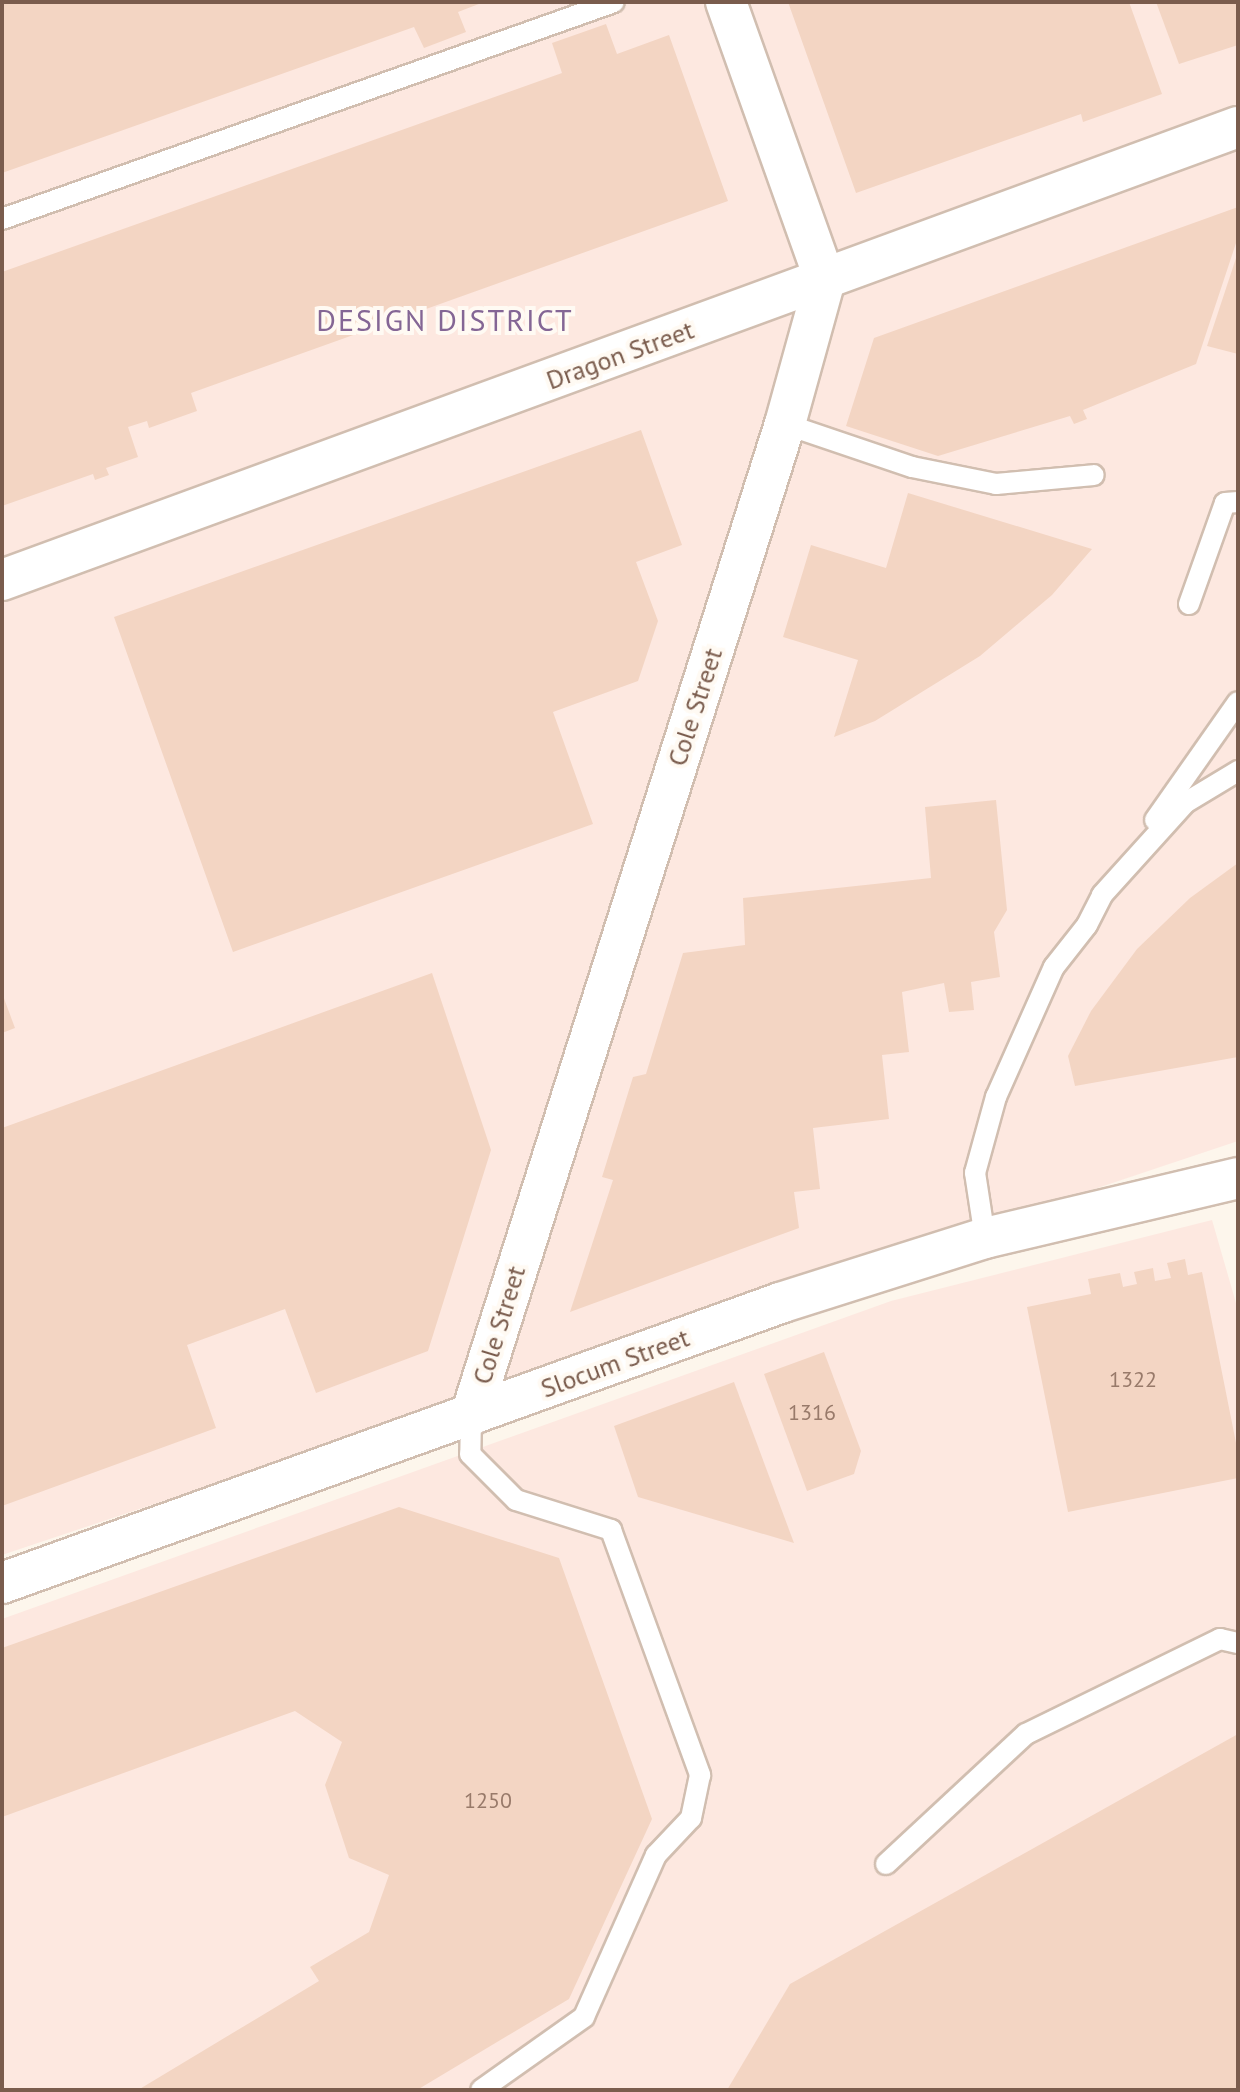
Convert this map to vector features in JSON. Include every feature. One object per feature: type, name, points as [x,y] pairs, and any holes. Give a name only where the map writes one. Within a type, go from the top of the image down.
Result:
[{"type":"street","points":[[726,2],[825,280]]},
{"type":"street","name":"Dragon Street","points":[[2,580],[1238,127]]},
{"type":"street","name":"Cole Street","points":[[471,1415],[785,424],[825,280]]},
{"type":"street","name":"Slocum Street","points":[[2,1583],[780,1303],[985,1238],[1238,1178]]},
{"type":"lane","points":[[2,219],[614,2]]},
{"type":"lane","points":[[785,424],[912,467],[996,484],[1094,475]]},
{"type":"lane","points":[[1189,604],[1225,503],[1238,502]]},
{"type":"lane","points":[[985,1238],[975,1173],[996,1097],[1054,967],[1087,925],[1102,895],[1238,702]]},
{"type":"lane","points":[[1102,895],[1185,803],[1238,771]]},
{"type":"lane","points":[[471,1415],[470,1454],[516,1500],[611,1530],[700,1775],[691,1818],[656,1855],[584,2017],[481,2090]]},
{"type":"lane","points":[[886,1864],[1026,1734],[1220,1639],[1238,1643]]},
{"type":"shaded area","points":[[2,2],[1238,2],[1238,1141],[2,1555]]},
{"type":"shaded area","points":[[1212,1220],[1238,1310],[1238,2090],[2,2090],[2,1619],[891,1301]]},
{"type":"building","points":[[2,2],[484,2],[458,12],[466,32],[424,48],[414,27],[2,173]]},
{"type":"building","points":[[788,2],[1129,2],[1162,94],[1083,122],[1081,114],[856,193]]},
{"type":"building","points":[[1156,2],[1238,2],[1238,45],[1179,64]]},
{"type":"building","points":[[606,24],[617,54],[669,35],[728,201],[191,393],[197,411],[149,428],[147,421],[128,427],[138,457],[106,468],[109,475],[95,480],[93,474],[2,506],[2,272],[562,73],[552,43]]},
{"type":"building","points":[[1238,207],[1238,237],[1196,364],[1083,410],[1087,419],[1074,424],[1070,416],[938,456],[846,426],[874,338]]},
{"type":"building","points":[[1238,255],[1238,354],[1207,346]]},
{"type":"building","points":[[641,430],[682,545],[636,562],[658,621],[638,681],[553,712],[593,824],[233,952],[114,617]]},
{"type":"building","points":[[908,493],[1092,549],[1052,595],[980,656],[875,721],[834,737],[858,660],[783,637],[811,545],[886,568]]},
{"type":"building","points":[[996,800],[1007,910],[994,932],[1000,977],[971,982],[974,1010],[949,1012],[944,983],[902,992],[909,1052],[882,1055],[889,1119],[813,1128],[820,1189],[794,1192],[799,1228],[570,1312],[613,1180],[602,1177],[633,1077],[646,1074],[683,953],[745,945],[743,898],[931,878],[925,807]]},
{"type":"building","points":[[1238,863],[1238,1057],[1075,1086],[1068,1056],[1091,1011],[1137,949],[1190,898]]},
{"type":"building","points":[[432,973],[491,1150],[428,1351],[316,1393],[285,1309],[187,1345],[216,1428],[2,1506],[2,1128]]},
{"type":"building","points":[[2,993],[15,1028],[2,1033]]},
{"type":"building","points":[[1185,1259],[1188,1275],[1202,1272],[1238,1453],[1238,1478],[1068,1512],[1027,1307],[1091,1294],[1088,1279],[1120,1273],[1123,1287],[1137,1284],[1134,1272],[1153,1268],[1155,1281],[1171,1278],[1167,1263]]},
{"type":"building","points":[[824,1352],[861,1451],[854,1474],[807,1491],[764,1374]]},
{"type":"building","points":[[734,1382],[794,1543],[638,1497],[614,1426]]},
{"type":"building","points":[[399,1507],[559,1558],[652,1819],[569,1999],[417,2090],[138,2090],[319,1981],[310,1967],[369,1932],[389,1875],[349,1858],[325,1785],[342,1742],[295,1711],[2,1817],[2,1648]]},
{"type":"building","points":[[1238,1734],[1238,2090],[727,2090],[790,1984]]},
{"type":"district","name":"DESIGN DISTRICT","points":[[445,320]]}]
